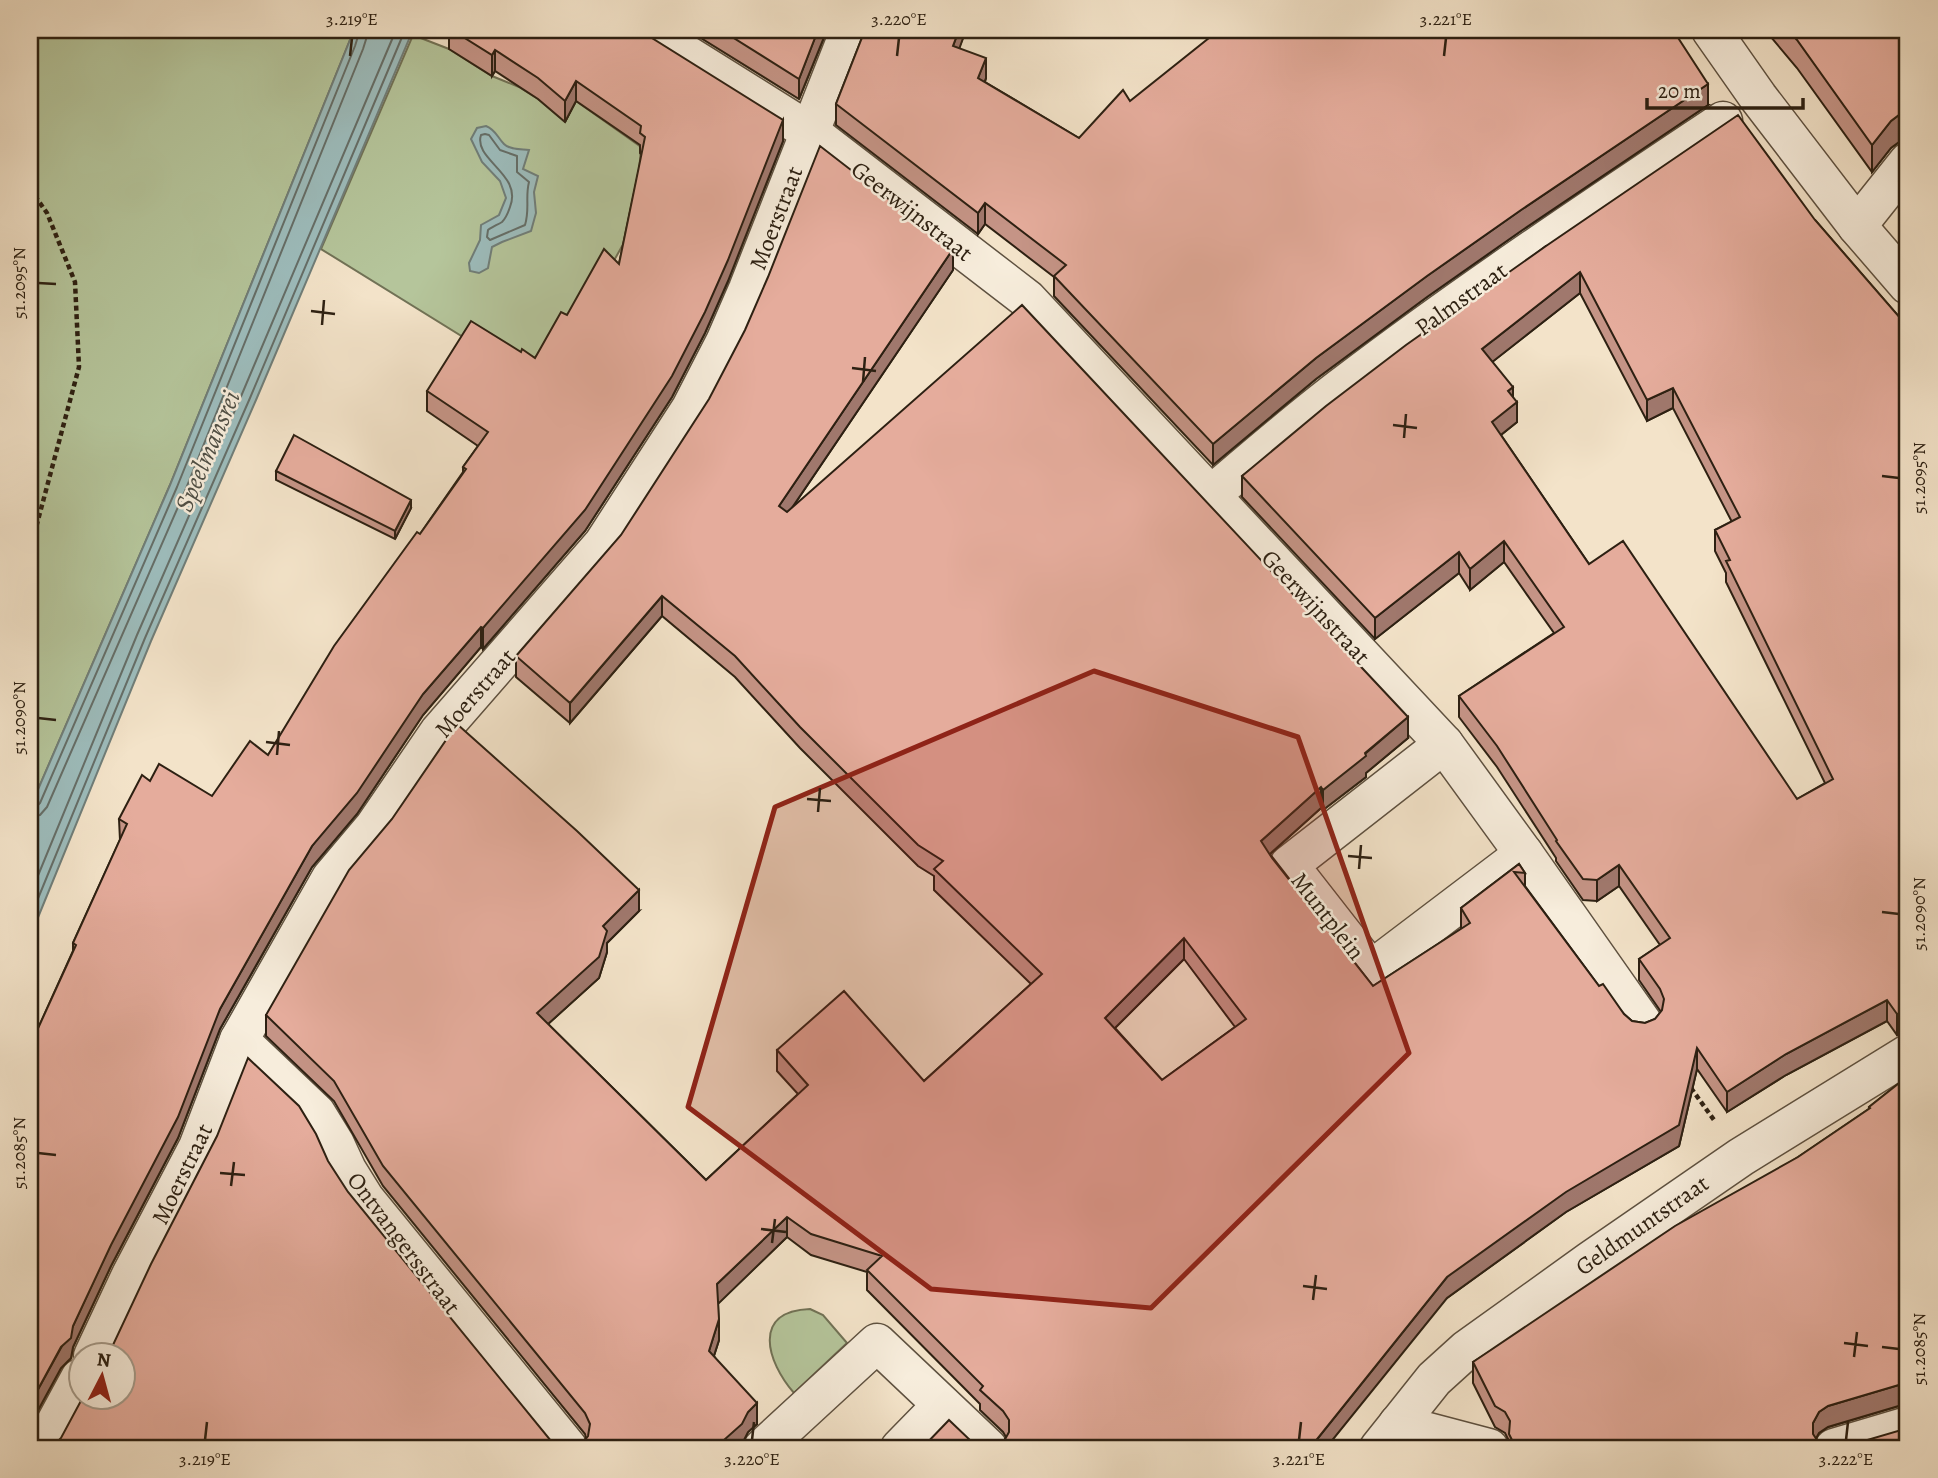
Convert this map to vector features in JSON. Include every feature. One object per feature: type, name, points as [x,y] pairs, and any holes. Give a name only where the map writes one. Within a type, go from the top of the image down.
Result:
[{"type":"street","name":"Geerwijnstraat","points":[[647,30],[810,132],[1027,299],[1444,744],[1642,1023]]},
{"type":"street","name":"Moerstraat","points":[[100,1342],[131,1275],[198,1147],[239,1040],[331,878],[374,827],[439,732],[604,544],[691,408],[725,342],[748,289],[850,30]]},
{"type":"street","points":[[1711,30],[1758,97],[1857,226],[1908,285]]},
{"type":"street","name":"Palmstraat","points":[[1211,495],[1345,384],[1509,264],[1723,121]]},
{"type":"street","points":[[1857,226],[1908,162]]},
{"type":"street","name":"Muntplein","points":[[1444,744],[1289,865],[1371,970],[1524,854]]},
{"type":"street","name":"Ontvangersstraat","points":[[239,1040],[316,1113],[365,1199],[568,1448]]},
{"type":"street","name":"Geldmuntstraat","points":[[1389,1436],[1434,1379],[1466,1350],[1741,1157],[1908,1054]]},
{"type":"street","points":[[763,1448],[877,1343],[988,1448]]},
{"type":"street","points":[[42,1448],[66,1404]]},
{"type":"street","points":[[900,1448],[942,1405]]},
{"type":"street","points":[[1833,1448],[1908,1426]]},
{"type":"street","points":[[1389,1436],[1489,1448]]},
{"type":"path","points":[[30,189],[47,213],[75,282],[79,367],[30,550]]},
{"type":"path","points":[[1642,1023],[1741,1157]]},
{"type":"highlighted area","points":[[1094,671],[1298,737],[1409,1053],[1151,1308],[931,1289],[688,1107],[775,807]]},
{"type":"green space","points":[[30,30],[354,30],[170,485],[30,808]]},
{"type":"green space","points":[[413,35],[449,49],[492,76],[519,87],[565,122],[576,101],[641,147],[637,198],[630,232],[567,336],[521,373],[321,249]]},
{"type":"green space","points":[[810,1309],[823,1315],[847,1343],[794,1393],[777,1367],[772,1353],[772,1328],[779,1319],[791,1312]]},
{"type":"water","name":"Speelmansrei","points":[[354,30],[413,30],[151,641],[30,937],[30,808],[170,485]]},
{"type":"water","points":[[486,126],[506,146],[529,150],[523,169],[538,176],[534,192],[536,213],[531,231],[492,247],[488,268],[479,273],[470,271],[469,263],[480,240],[481,225],[499,215],[506,198],[500,181],[482,162],[471,139],[477,128]]},
{"type":"building","points":[[452,30],[639,30],[783,120],[728,260],[672,376],[585,510],[423,694],[357,793],[312,846],[220,1009],[178,1117],[111,1245],[73,1326],[71,1338],[61,1347],[30,1404],[30,1046],[127,824],[119,819],[142,775],[150,781],[159,764],[212,796],[250,741],[268,755],[334,646],[417,532],[420,534],[466,469],[463,467],[488,432],[427,391],[471,321],[535,358],[561,312],[567,315],[604,249],[619,264],[645,137],[640,133],[641,126],[576,81],[565,101],[538,78],[495,50],[492,55]]},
{"type":"building","points":[[721,30],[818,30],[799,79]]},
{"type":"building","points":[[865,30],[959,30],[953,46],[986,58],[978,78],[1079,138],[1123,90],[1130,101],[1219,30],[1673,30],[1708,84],[1427,276],[1316,358],[1213,444],[1054,276],[1066,265],[985,203],[978,213],[836,104]]},
{"type":"building","points":[[1788,30],[1908,30],[1908,113],[1891,121],[1872,145]]},
{"type":"building","points":[[1738,115],[1815,220],[1908,327],[1908,1012],[1897,1014],[1887,1000],[1786,1054],[1727,1092],[1697,1048],[1679,1125],[1566,1192],[1447,1277],[1310,1448],[995,1448],[1003,1443],[1009,1432],[1009,1420],[980,1390],[983,1386],[867,1270],[882,1256],[811,1234],[787,1217],[717,1284],[719,1319],[709,1351],[757,1403],[742,1424],[715,1448],[572,1448],[581,1445],[588,1436],[590,1424],[585,1413],[383,1166],[334,1081],[266,1015],[349,870],[392,819],[457,724],[639,890],[603,926],[607,931],[599,957],[537,1013],[706,1180],[808,1085],[777,1050],[844,991],[924,1081],[1042,974],[934,869],[943,861],[918,845],[800,727],[735,656],[662,596],[570,703],[516,656],[621,535],[709,399],[745,330],[820,146],[953,249],[779,506],[787,512],[1022,305],[1408,717],[1365,753],[1366,756],[1323,790],[1321,787],[1261,841],[1373,986],[1470,923],[1461,908],[1519,864],[1525,873],[1514,872],[1599,986],[1603,984],[1632,1021],[1645,1023],[1655,1019],[1662,1010],[1664,999],[1639,959],[1670,938],[1619,865],[1597,880],[1583,879],[1497,746],[1459,696],[1564,627],[1504,541],[1470,569],[1459,552],[1375,618],[1242,476],[1326,406],[1406,345]],"holes":[[[1580,272],[1647,400],[1673,388],[1740,517],[1715,530],[1730,560],[1726,561],[1833,779],[1797,799],[1623,541],[1589,564],[1492,422],[1517,402],[1508,391],[1513,387],[1482,349]],[[1184,938],[1246,1019],[1162,1080],[1105,1018]]]},
{"type":"building","points":[[1908,169],[1908,197],[1899,181]]},
{"type":"building","points":[[294,435],[411,500],[395,531],[276,471]]},
{"type":"building","points":[[248,1058],[299,1106],[348,1192],[551,1441],[566,1448],[45,1448],[53,1446],[61,1438],[75,1412],[136,1412],[136,1342],[114,1342],[217,1136]]},
{"type":"building","points":[[1908,1076],[1908,1384],[1828,1406],[1819,1412],[1813,1423],[1813,1434],[1819,1443],[1828,1448],[1516,1448],[1509,1434],[1510,1421],[1505,1412],[1495,1406],[1473,1362],[1675,1226],[1798,1157],[1870,1108]]},
{"type":"building","points":[[949,1420],[973,1443],[983,1448],[922,1448]]},
{"type":"building","points":[[1908,1428],[1908,1448],[1840,1448]]}]
